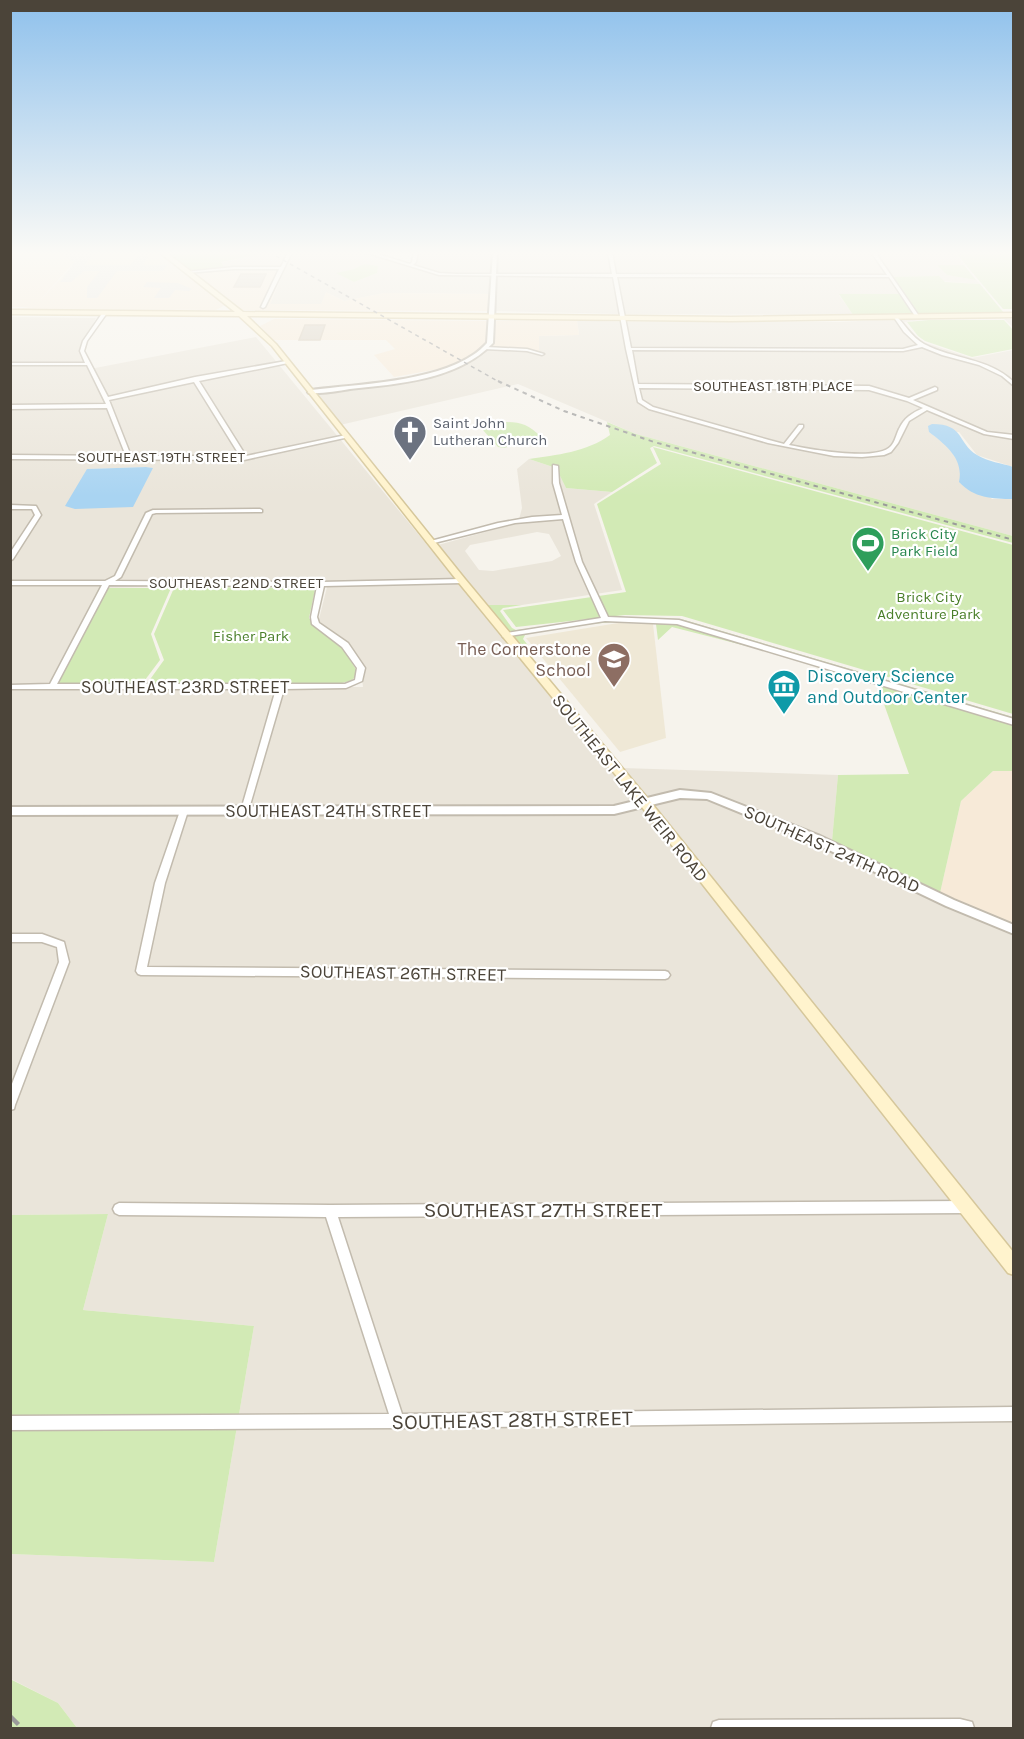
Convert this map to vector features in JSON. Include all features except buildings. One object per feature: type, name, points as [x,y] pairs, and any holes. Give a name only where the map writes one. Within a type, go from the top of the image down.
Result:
[{"type":"main road","name":"SOUTHEAST LAKE WEIR ROAD","points":[[262,333],[274,345],[430,542],[645,803],[966,1207],[1009,1251],[1014,1267]]},
{"type":"street","points":[[91,333],[82,351],[106,399],[129,457]]},
{"type":"street","points":[[311,392],[398,380],[449,370],[482,354],[490,343],[490,333]]},
{"type":"street","points":[[625,333],[640,401],[651,408],[786,445],[831,453],[885,453],[894,448],[906,421],[926,408]]},
{"type":"street","points":[[907,333],[922,345],[997,369],[1014,385]]},
{"type":"street","points":[[628,349],[903,350],[922,345]]},
{"type":"street","points":[[486,348],[527,350],[542,354]]},
{"type":"street","points":[[106,399],[286,362]]},
{"type":"street","points":[[10,364],[88,364]]},
{"type":"street","points":[[195,379],[244,458]]},
{"type":"street","name":"SOUTHEAST 18TH PLACE","points":[[636,386],[855,386],[886,391],[987,433],[1014,437]]},
{"type":"street","points":[[909,400],[935,389]]},
{"type":"street","points":[[10,407],[109,406]]},
{"type":"street","points":[[786,445],[801,426]]},
{"type":"street","name":"SOUTHEAST 19TH STREET","points":[[10,457],[244,458],[346,436]]},
{"type":"street","points":[[555,466],[556,483],[579,562],[605,619]]},
{"type":"street","points":[[10,507],[34,507],[38,511],[38,515],[10,559]]},
{"type":"street","points":[[52,687],[107,583],[118,577],[149,513],[155,511],[261,511]]},
{"type":"street","points":[[430,542],[508,521],[536,517],[567,517]]},
{"type":"street","name":"SOUTHEAST 22ND STREET","points":[[10,583],[321,584],[462,581]]},
{"type":"street","name":"SOUTHEAST 23RD STREET","points":[[10,687],[346,687],[358,681],[361,668],[345,645],[316,624],[314,617],[321,584]]},
{"type":"street","points":[[506,635],[605,619],[677,622],[1014,722]]},
{"type":"street","points":[[244,810],[280,688]]},
{"type":"street","name":"SOUTHEAST 24TH ROAD","points":[[645,803],[680,794],[708,796],[730,803],[814,837],[950,903],[1014,930]]},
{"type":"street","name":"SOUTHEAST 24TH STREET","points":[[10,811],[614,810],[645,803]]},
{"type":"street","name":"SOUTHEAST 26TH STREET","points":[[184,811],[160,883],[141,971],[665,975]]},
{"type":"street","points":[[10,938],[42,938],[62,945],[64,962],[10,1105]]},
{"type":"street","name":"SOUTHEAST 27TH STREET","points":[[119,1209],[330,1211],[966,1207]]},
{"type":"street","points":[[330,1211],[398,1421]]},
{"type":"street","name":"SOUTHEAST 28TH STREET","points":[[10,1423],[1014,1414]]},
{"type":"street","points":[[719,1728],[960,1726],[966,1728]]},
{"type":"shaded area","points":[[11,333],[89,333],[83,346],[90,369],[256,337],[637,800],[613,806],[11,807]],"holes":[[[152,468],[83,479],[88,469]],[[259,585],[327,587],[318,623],[348,642],[361,668],[363,687],[50,687],[99,588]]]},
{"type":"shaded area","points":[[267,333],[487,333],[487,343],[479,353],[455,366],[394,377],[374,355],[395,349],[386,340],[273,340]]},
{"type":"shaded area","points":[[492,333],[579,333],[579,335],[539,336],[539,352],[490,346]]},
{"type":"shaded area","points":[[579,333],[622,333],[634,387],[639,387],[628,333],[913,333],[923,342],[972,358],[1013,350],[1013,467],[977,455],[959,432],[929,432],[944,443],[955,456],[962,471],[992,499],[1013,499],[1013,536],[636,434],[518,384],[340,425],[315,393],[450,371],[467,365],[484,354],[490,346],[539,352],[538,336],[579,335]]},
{"type":"shaded area","points":[[529,459],[556,468],[566,488],[612,492],[594,504],[622,590],[522,605],[486,605],[438,545],[518,523],[522,508],[517,469]],"holes":[[[537,532],[549,534],[561,556],[552,561],[493,571],[479,570],[465,551],[470,545]]]},
{"type":"shaded area","name":"The Cornerstone School","points":[[618,623],[653,624],[666,738],[620,752],[526,638]]},
{"type":"shaded area","points":[[622,768],[838,775],[832,841],[709,792],[678,790],[647,798]]},
{"type":"shaded area","points":[[993,771],[1013,771],[1013,925],[940,893],[961,801]]},
{"type":"shaded area","points":[[681,798],[708,800],[813,841],[949,907],[1013,935],[1013,1256],[653,806]]},
{"type":"shaded area","points":[[644,808],[1013,1277],[1013,1728],[77,1728],[58,1703],[11,1679],[11,1554],[214,1562],[254,1326],[83,1310],[108,1214],[11,1215],[10,815],[615,815]]},
{"type":"green space","points":[[916,333],[1013,333],[1013,349],[972,357],[925,341]]},
{"type":"green space","points":[[497,422],[521,424],[531,428],[541,437],[504,448],[498,447],[482,429]]},
{"type":"green space","points":[[607,422],[636,434],[1013,536],[1013,543],[654,446],[650,448],[657,463],[612,492],[566,488],[556,468],[529,459],[571,452],[601,441],[610,435]]},
{"type":"green space","name":"Brick City Adventure Park","points":[[653,447],[1013,545],[1013,714],[682,616],[625,615],[516,627],[503,610],[626,592],[597,504],[661,464]]},
{"type":"green space","name":"Fisher Park","points":[[258,587],[315,590],[309,618],[320,631],[342,647],[357,671],[354,678],[342,683],[146,685],[164,660],[154,634],[174,588]]},
{"type":"green space","points":[[99,588],[171,588],[151,634],[160,660],[142,684],[144,687],[50,687]]},
{"type":"green space","points":[[486,605],[522,605],[503,608],[500,611],[516,630],[626,617],[681,619],[1013,717],[1013,771],[993,771],[961,801],[940,893],[832,841],[838,775],[909,774],[875,679],[672,627],[658,640],[656,624],[652,622],[588,624],[525,635],[523,639],[534,653],[526,653]]},
{"type":"green space","points":[[108,1214],[83,1310],[254,1326],[214,1562],[11,1554],[11,1215]]},
{"type":"green space","points":[[10,1679],[58,1703],[77,1728],[11,1728]]},
{"type":"water","points":[[932,424],[950,427],[971,450],[981,457],[1013,467],[1013,499],[984,497],[959,482],[959,466],[947,447],[929,432],[928,426]]},
{"type":"water","points":[[153,468],[133,507],[75,509],[65,506],[87,469]]},
{"type":"railway","points":[[413,333],[501,383]]},
{"type":"railway","points":[[498,381],[564,411],[654,442],[1014,540]]},
{"type":"railway","points":[[10,1716],[22,1728]]},
{"type":"place","name":"Saint John Lutheran Church","points":[[410,461]]},
{"type":"place","name":"Brick City Park Field","points":[[868,572]]},
{"type":"place","name":"The Cornerstone School","points":[[614,688]]},
{"type":"place","name":"Discovery Science and Outdoor Center","points":[[784,715]]}]
